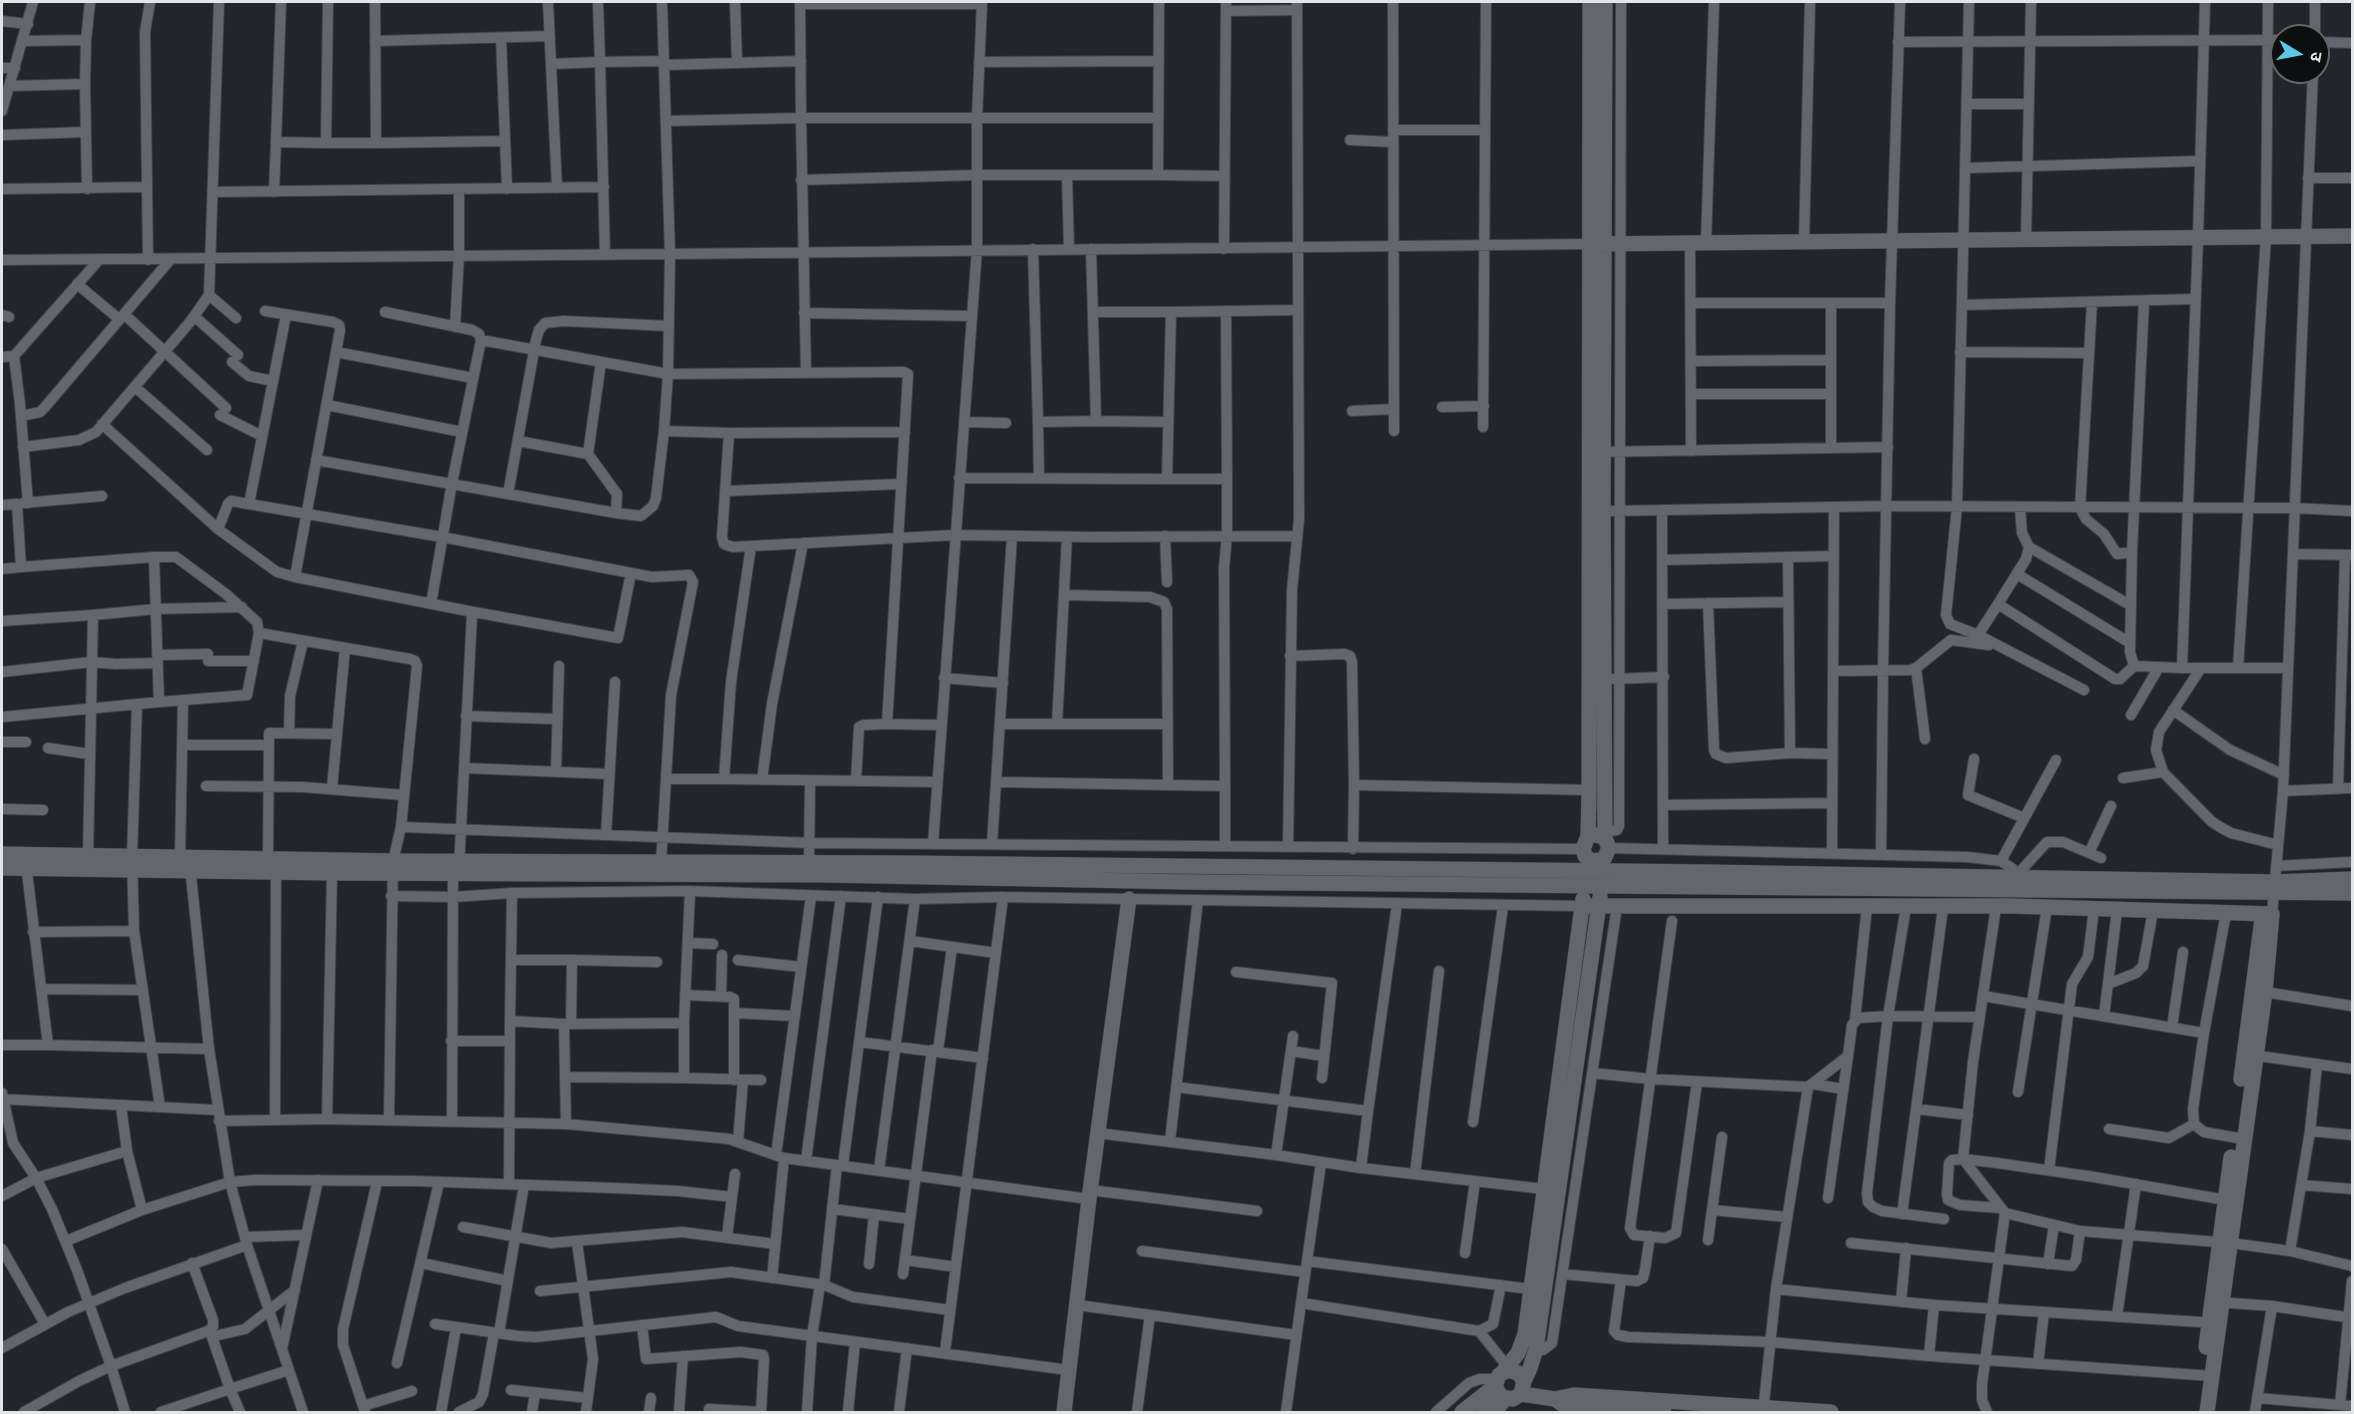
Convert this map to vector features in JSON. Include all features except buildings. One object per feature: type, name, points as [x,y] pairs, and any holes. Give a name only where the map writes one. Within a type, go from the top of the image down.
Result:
[{"type":"street","points":[[2,111],[33,2]]},
{"type":"street","points":[[87,189],[85,84],[90,2]]},
{"type":"street","points":[[148,260],[145,32],[150,2]]},
{"type":"street","points":[[23,447],[88,438],[135,387],[209,295],[219,2]]},
{"type":"street","points":[[274,192],[280,2]]},
{"type":"street","points":[[326,143],[328,2]]},
{"type":"street","points":[[375,2],[376,143]]},
{"type":"street","points":[[548,2],[557,188]]},
{"type":"street","points":[[598,2],[605,255]]},
{"type":"street","points":[[316,459],[616,513],[641,516],[653,506],[656,498],[664,431],[669,326],[670,254],[662,2]]},
{"type":"street","points":[[735,2],[737,62]]},
{"type":"street","points":[[1158,176],[1159,2]]},
{"type":"street","points":[[1393,2],[1394,431]]},
{"type":"street","points":[[1484,427],[1485,2]]},
{"type":"street","points":[[1497,1413],[1510,1382],[1525,1334],[1586,861],[1596,452],[1596,244],[1590,2]]},
{"type":"street","points":[[1596,244],[1605,2]]},
{"type":"street","points":[[1484,1413],[1536,1348],[1605,856],[1604,679],[1611,511],[1619,452],[1621,2]]},
{"type":"street","points":[[1706,243],[1714,2]]},
{"type":"street","points":[[1804,241],[1810,2]]},
{"type":"street","points":[[1881,855],[1890,303],[1900,2]]},
{"type":"street","points":[[1969,2],[1957,507],[1946,615],[1950,624],[1978,635],[2084,690]]},
{"type":"street","points":[[2026,238],[2027,105],[2031,2]]},
{"type":"street","points":[[2182,668],[2205,2]]},
{"type":"street","points":[[2238,668],[2266,236],[2268,2]]},
{"type":"street","points":[[2315,2],[2315,24]]},
{"type":"street","points":[[806,373],[801,180],[800,3],[982,3],[977,118],[977,249],[933,844]]},
{"type":"street","points":[[1224,249],[1226,6],[1297,6],[1299,519],[1292,590],[1288,847]]},
{"type":"street","points":[[2,21],[27,24]]},
{"type":"street","points":[[375,41],[549,36]]},
{"type":"street","points":[[501,38],[507,189]]},
{"type":"street","points":[[1898,42],[2268,39]]},
{"type":"street","points":[[23,41],[86,40]]},
{"type":"street","points":[[2330,42],[2352,43]]},
{"type":"street","points":[[551,64],[801,61]]},
{"type":"street","points":[[979,62],[1159,61]]},
{"type":"street","points":[[2,68],[15,68]]},
{"type":"street","points":[[9,86],[85,84]]},
{"type":"street","points":[[2207,1413],[2207,1375],[2213,1323],[2267,914],[2274,887],[2283,791],[2312,84]]},
{"type":"street","points":[[1967,104],[2027,105]]},
{"type":"street","points":[[666,121],[801,118],[1158,118]]},
{"type":"street","points":[[1350,140],[1485,130]]},
{"type":"street","points":[[2,135],[86,132]]},
{"type":"street","points":[[276,142],[505,141]]},
{"type":"street","points":[[1966,168],[2200,161]]},
{"type":"street","points":[[801,180],[977,175],[1224,176]]},
{"type":"street","points":[[1067,176],[1070,249]]},
{"type":"street","points":[[2308,178],[2352,178]]},
{"type":"street","points":[[2,189],[147,187]]},
{"type":"street","points":[[213,192],[604,187]]},
{"type":"street","points":[[454,327],[459,255],[459,190]]},
{"type":"street","points":[[2,260],[210,260],[977,249],[1224,249],[2352,236]]},
{"type":"street","points":[[1690,243],[1691,451]]},
{"type":"street","points":[[1033,249],[1039,478]]},
{"type":"street","points":[[1091,249],[1096,421]]},
{"type":"street","points":[[22,416],[40,412],[45,407],[170,260]]},
{"type":"street","points":[[2,357],[14,356],[98,261]]},
{"type":"street","points":[[77,284],[165,351],[223,411],[262,436]]},
{"type":"street","points":[[209,295],[236,318]]},
{"type":"street","points":[[1962,305],[2195,299]]},
{"type":"street","points":[[2134,666],[2130,643],[2130,605],[2144,302]]},
{"type":"street","points":[[1691,303],[1890,303]]},
{"type":"street","points":[[1831,303],[1831,448]]},
{"type":"street","points":[[2092,303],[2080,508],[2086,519],[2104,534],[2117,554],[2132,552]]},
{"type":"street","points":[[1093,312],[1297,310]]},
{"type":"street","points":[[265,311],[339,325],[327,405],[295,577]]},
{"type":"street","points":[[1225,846],[1226,311]]},
{"type":"street","points":[[385,312],[472,330],[481,340],[452,483],[431,604]]},
{"type":"street","points":[[1167,479],[1172,312]]},
{"type":"street","points":[[804,313],[972,316]]},
{"type":"street","points":[[249,504],[286,315]]},
{"type":"street","points":[[194,316],[249,376],[273,381]]},
{"type":"street","points":[[508,494],[534,351],[539,330],[545,323],[669,326]]},
{"type":"street","points":[[481,340],[668,374],[904,372],[908,374],[887,724]]},
{"type":"street","points":[[336,351],[473,378]]},
{"type":"street","points":[[1960,352],[2089,353]]},
{"type":"street","points":[[14,356],[22,416],[21,567]]},
{"type":"street","points":[[1691,361],[1831,360]]},
{"type":"street","points":[[588,454],[601,362]]},
{"type":"street","points":[[135,387],[207,450]]},
{"type":"street","points":[[1691,394],[1830,394]]},
{"type":"street","points":[[327,405],[462,432]]},
{"type":"street","points":[[1442,407],[1484,406]]},
{"type":"street","points":[[1352,411],[1394,409]]},
{"type":"street","points":[[964,422],[1006,423]]},
{"type":"street","points":[[1038,422],[1168,422]]},
{"type":"street","points":[[102,424],[218,529],[270,568],[295,577],[618,638],[631,573]]},
{"type":"street","points":[[664,431],[905,432]]},
{"type":"street","points":[[729,433],[722,537],[724,544],[751,546],[955,534],[1068,537],[1298,536]]},
{"type":"street","points":[[518,441],[588,454],[617,494],[616,513]]},
{"type":"street","points":[[1596,452],[1888,447]]},
{"type":"street","points":[[1596,452],[1611,511],[1620,678],[1618,826],[1605,856]]},
{"type":"street","points":[[959,478],[1227,479]]},
{"type":"street","points":[[726,491],[900,484]]},
{"type":"street","points":[[2,505],[102,496]]},
{"type":"street","points":[[218,529],[231,501],[442,537],[659,578],[684,575],[692,578],[671,695],[661,862]]},
{"type":"street","points":[[1611,511],[1887,506],[2295,508],[2352,511]]},
{"type":"street","points":[[1832,853],[1834,508]]},
{"type":"street","points":[[2020,508],[2022,533],[2029,547],[2130,605]]},
{"type":"street","points":[[1662,510],[1664,848]]},
{"type":"street","points":[[992,844],[1012,536]]},
{"type":"street","points":[[1165,536],[1167,582]]},
{"type":"street","points":[[1057,724],[1068,537]]},
{"type":"street","points":[[762,780],[772,704],[803,543]]},
{"type":"street","points":[[724,779],[732,673],[751,546]]},
{"type":"street","points":[[1978,635],[2026,559],[2029,547]]},
{"type":"street","points":[[2293,554],[2349,555],[2338,789]]},
{"type":"street","points":[[1663,560],[1833,556]]},
{"type":"street","points":[[154,557],[159,702]]},
{"type":"street","points":[[2,569],[176,557],[242,607],[257,622],[259,633],[247,695],[2,717]]},
{"type":"street","points":[[1788,558],[1790,753]]},
{"type":"street","points":[[2017,574],[2130,643]]},
{"type":"street","points":[[1064,596],[1150,597],[1164,602],[1167,609],[1168,784]]},
{"type":"street","points":[[1663,604],[1788,602]]},
{"type":"street","points":[[1708,603],[1716,754],[1726,758],[1790,753],[1832,754]]},
{"type":"street","points":[[1998,604],[2115,679],[2120,679],[2134,666],[2288,668]]},
{"type":"street","points":[[2,621],[156,609],[242,607]]},
{"type":"street","points":[[452,1122],[453,897],[461,830],[472,614],[468,611]]},
{"type":"street","points":[[88,855],[93,615]]},
{"type":"street","points":[[259,633],[415,661],[417,666],[401,827],[392,867],[389,1120]]},
{"type":"street","points":[[1833,671],[1902,671],[1916,668],[1952,640],[1957,639],[2003,648]]},
{"type":"street","points":[[289,733],[291,696],[303,640]]},
{"type":"street","points":[[332,788],[345,648]]},
{"type":"street","points":[[1290,656],[1344,654],[1350,656],[1352,662],[1353,849]]},
{"type":"street","points":[[158,655],[254,661]]},
{"type":"street","points":[[2,672],[91,662],[157,663],[158,655]]},
{"type":"street","points":[[555,772],[559,666]]},
{"type":"street","points":[[2131,715],[2159,667]]},
{"type":"street","points":[[1916,668],[1925,739]]},
{"type":"street","points":[[2200,668],[2156,740],[2156,750],[2163,772],[2211,821],[2220,827],[2231,833],[2278,845]]},
{"type":"street","points":[[1604,679],[1664,677]]},
{"type":"street","points":[[944,678],[1003,683]]},
{"type":"street","points":[[606,835],[615,682]]},
{"type":"street","points":[[183,700],[182,745],[186,863],[218,1116],[246,1241],[303,1413]]},
{"type":"street","points":[[137,704],[132,864],[134,932],[160,1107]]},
{"type":"street","points":[[2173,710],[2230,750],[2284,776]]},
{"type":"street","points":[[466,716],[556,718]]},
{"type":"street","points":[[1001,723],[1167,724]]},
{"type":"street","points":[[856,782],[859,727],[887,724],[941,725]]},
{"type":"street","points":[[275,1119],[273,864],[267,787],[267,745],[269,734],[336,734]]},
{"type":"street","points":[[2,742],[26,742]]},
{"type":"street","points":[[182,745],[267,745]]},
{"type":"street","points":[[48,748],[89,754]]},
{"type":"street","points":[[1974,759],[1968,795],[2024,818]]},
{"type":"street","points":[[2001,861],[2056,760]]},
{"type":"street","points":[[464,768],[609,774]]},
{"type":"street","points":[[2122,778],[2163,772]]},
{"type":"street","points":[[666,779],[937,783]]},
{"type":"street","points":[[809,863],[810,781]]},
{"type":"street","points":[[997,782],[1225,786]]},
{"type":"street","points":[[1353,785],[1588,790]]},
{"type":"street","points":[[206,786],[332,788],[404,795]]},
{"type":"street","points":[[2283,791],[2352,788]]},
{"type":"street","points":[[1664,805],[1832,803]]},
{"type":"street","points":[[2089,853],[2111,806]]},
{"type":"street","points":[[2,809],[43,810]]},
{"type":"street","points":[[401,827],[810,843],[1288,847],[1586,861]]},
{"type":"street","points":[[1586,861],[1596,835],[1605,856]]},
{"type":"street","points":[[2010,892],[2047,842],[2063,843],[2101,858]]},
{"type":"street","points":[[2,854],[26,862],[132,864],[273,864],[457,869],[792,869],[1128,873],[1586,861],[1605,856],[1664,848],[1967,856],[2001,861],[2013,869],[2010,892],[1983,996],[1963,1160],[2002,1210],[1999,1257],[1982,1400],[1987,1413]]},
{"type":"street","points":[[2,868],[26,862],[88,855],[132,864]]},
{"type":"street","points":[[1605,856],[2010,892],[2274,887],[2352,879]]},
{"type":"street","points":[[26,862],[48,1045]]},
{"type":"street","points":[[457,869],[504,874],[661,862],[792,869],[809,863],[898,872]]},
{"type":"street","points":[[2276,866],[2352,862]]},
{"type":"street","points":[[273,864],[332,873],[392,867]]},
{"type":"street","points":[[807,1413],[812,1336],[822,1285],[882,898],[898,872]]},
{"type":"street","points":[[327,1119],[332,873]]},
{"type":"street","points":[[504,874],[508,893],[511,960],[509,1184]]},
{"type":"street","points":[[2274,887],[2352,893]]},
{"type":"street","points":[[391,896],[453,897],[508,893],[690,891],[915,899],[1003,897],[1503,906],[1943,908],[2010,892],[2048,907],[2267,914]]},
{"type":"street","points":[[684,1078],[690,891]]},
{"type":"street","points":[[772,1278],[780,1156],[794,1016],[811,896]]},
{"type":"street","points":[[806,1161],[841,896]]},
{"type":"street","points":[[945,1352],[1003,897]]},
{"type":"street","points":[[879,1170],[915,899]]},
{"type":"street","points":[[1064,1413],[1089,1195],[1130,899]]},
{"type":"street","points":[[1170,1141],[1198,900]]},
{"type":"street","points":[[1361,1168],[1397,904]]},
{"type":"street","points":[[1473,1122],[1503,906]]},
{"type":"street","points":[[1536,1348],[1544,1350],[1552,1343],[1617,906]]},
{"type":"street","points":[[1828,1198],[1855,1020],[1867,906]]},
{"type":"street","points":[[1906,907],[1888,1016],[1866,1193],[1868,1202],[1882,1211],[1944,1219]]},
{"type":"street","points":[[2018,1092],[2048,907]]},
{"type":"street","points":[[1902,1214],[1943,908]]},
{"type":"street","points":[[2049,1170],[2073,979],[2088,957],[2094,909]]},
{"type":"street","points":[[2104,1016],[2117,910]]},
{"type":"street","points":[[2108,984],[2136,973],[2143,966],[2153,911]]},
{"type":"street","points":[[2226,912],[2193,1109],[2194,1124],[2204,1132],[2238,1138]]},
{"type":"street","points":[[2249,1055],[2265,992],[2267,914]]},
{"type":"street","points":[[1672,921],[1630,1228],[1634,1235],[1669,1237],[1676,1233],[1697,1082]]},
{"type":"street","points":[[33,932],[134,932]]},
{"type":"street","points":[[910,941],[996,953]]},
{"type":"street","points":[[688,943],[713,944]]},
{"type":"street","points":[[903,1274],[915,1176],[952,947]]},
{"type":"street","points":[[2172,1028],[2183,952]]},
{"type":"street","points":[[721,996],[722,955]]},
{"type":"street","points":[[511,960],[657,962]]},
{"type":"street","points":[[566,1124],[567,1024],[573,960]]},
{"type":"street","points":[[738,960],[801,967]]},
{"type":"street","points":[[1415,1174],[1439,971]]},
{"type":"street","points":[[1236,972],[1332,983],[1322,1078]]},
{"type":"street","points":[[41,989],[143,990]]},
{"type":"street","points":[[2265,992],[2352,1006]]},
{"type":"street","points":[[685,995],[721,996],[734,999],[739,1080],[738,1142]]},
{"type":"street","points":[[1983,996],[2204,1033]]},
{"type":"street","points":[[735,1013],[794,1016]]},
{"type":"street","points":[[1855,1020],[1863,1017],[1888,1016],[1980,1017]]},
{"type":"street","points":[[510,1021],[567,1024],[684,1023]]},
{"type":"street","points":[[1276,1155],[1293,1036]]},
{"type":"street","points":[[451,1041],[510,1041]]},
{"type":"street","points":[[860,1041],[983,1058]]},
{"type":"street","points":[[2,1045],[209,1049]]},
{"type":"street","points":[[1291,1051],[1324,1056]]},
{"type":"street","points":[[2249,1055],[2352,1069]]},
{"type":"street","points":[[1763,1410],[1776,1289],[1810,1085],[1848,1056]]},
{"type":"street","points":[[2290,1251],[2310,1131],[2317,1065]]},
{"type":"street","points":[[1593,1073],[1650,1079],[1810,1085],[1843,1089]]},
{"type":"street","points":[[565,1077],[760,1080]]},
{"type":"street","points":[[1176,1087],[1368,1111]]},
{"type":"street","points":[[125,1413],[111,1366],[66,1241],[36,1178],[13,1143],[2,1097],[160,1107],[218,1116],[566,1124],[714,1137],[738,1142],[780,1156],[915,1176],[1257,1211]]},
{"type":"street","points":[[122,1106],[128,1151],[142,1210]]},
{"type":"street","points":[[1916,1109],[1968,1115]]},
{"type":"street","points":[[2109,1129],[2169,1138],[2194,1124]]},
{"type":"street","points":[[2310,1131],[2352,1135]]},
{"type":"street","points":[[1097,1133],[1276,1155],[1321,1163],[1544,1189]]},
{"type":"street","points":[[1708,1240],[1722,1137]]},
{"type":"street","points":[[2,1196],[36,1178],[128,1151]]},
{"type":"street","points":[[2229,1201],[2049,1170],[1963,1160],[1952,1160],[1949,1163],[1948,1200],[1960,1205],[2002,1210],[2080,1231],[2290,1251],[2352,1266]]},
{"type":"street","points":[[1286,1413],[1321,1163]]},
{"type":"street","points":[[727,1236],[735,1174]]},
{"type":"street","points":[[66,1241],[142,1210],[231,1182],[318,1180],[509,1184],[678,1191],[732,1197]]},
{"type":"street","points":[[282,1349],[318,1180]]},
{"type":"street","points":[[1465,1253],[1475,1181]]},
{"type":"street","points":[[377,1182],[343,1329],[343,1345],[364,1409],[412,1390]]},
{"type":"street","points":[[397,1363],[440,1182]]},
{"type":"street","points":[[2117,1316],[2136,1184]]},
{"type":"street","points":[[459,1413],[479,1402],[483,1394],[508,1281],[524,1185]]},
{"type":"street","points":[[2301,1185],[2352,1189]]},
{"type":"street","points":[[832,1209],[910,1220]]},
{"type":"street","points":[[1712,1210],[1787,1216]]},
{"type":"street","points":[[869,1264],[874,1215]]},
{"type":"street","points":[[2048,1264],[2055,1225]]},
{"type":"street","points":[[463,1227],[551,1243],[682,1232],[775,1244]]},
{"type":"street","points":[[1851,1243],[2048,1264],[2075,1264],[2080,1231]]},
{"type":"street","points":[[2,1348],[89,1303],[246,1241],[306,1235]]},
{"type":"street","points":[[1562,1274],[1637,1281],[1642,1278],[1650,1236]]},
{"type":"street","points":[[578,1242],[593,1359],[586,1413]]},
{"type":"street","points":[[1900,1302],[1906,1248]]},
{"type":"street","points":[[2,1249],[45,1324]]},
{"type":"street","points":[[1142,1251],[1305,1272]]},
{"type":"street","points":[[905,1260],[956,1267]]},
{"type":"street","points":[[1307,1261],[1530,1289]]},
{"type":"street","points":[[24,1413],[79,1381],[111,1366],[208,1331],[213,1327],[213,1320],[192,1263]]},
{"type":"street","points":[[421,1263],[508,1281]]},
{"type":"street","points":[[540,1291],[720,1272],[822,1285],[853,1298],[950,1310]]},
{"type":"street","points":[[1620,1280],[1614,1325],[1614,1331],[1618,1335],[1770,1342],[1929,1356],[2207,1375]]},
{"type":"street","points":[[2340,1405],[2352,1281]]},
{"type":"street","points":[[1301,1303],[1479,1332],[1493,1324],[1501,1286]]},
{"type":"street","points":[[1776,1289],[1934,1305],[2213,1323]]},
{"type":"street","points":[[240,1413],[230,1389],[216,1336],[245,1329],[295,1290]]},
{"type":"street","points":[[2216,1302],[2272,1306],[2350,1318]]},
{"type":"street","points":[[1077,1305],[1296,1335]]},
{"type":"street","points":[[1929,1356],[1934,1305]]},
{"type":"street","points":[[2254,1413],[2272,1306]]},
{"type":"street","points":[[2038,1364],[2044,1312]]},
{"type":"street","points":[[1137,1413],[1150,1315]]},
{"type":"street","points":[[435,1324],[536,1336],[716,1317],[738,1326],[1068,1370]]},
{"type":"street","points":[[642,1325],[646,1359],[741,1352],[763,1355],[761,1412],[709,1409]]},
{"type":"street","points":[[441,1413],[456,1328]]},
{"type":"street","points":[[1479,1332],[1510,1382],[1565,1406],[1831,1413]]},
{"type":"street","points":[[848,1413],[855,1342]]},
{"type":"street","points":[[899,1413],[907,1348]]},
{"type":"street","points":[[679,1413],[683,1356]]},
{"type":"street","points":[[161,1413],[184,1409],[230,1389],[288,1370]]},
{"type":"street","points":[[2198,1413],[2207,1375]]},
{"type":"street","points":[[1436,1413],[1474,1381],[1510,1382],[1535,1386],[1550,1399]]},
{"type":"street","points":[[1462,1413],[1510,1382]]},
{"type":"street","points":[[511,1390],[588,1398]]},
{"type":"street","points":[[532,1413],[536,1393]]},
{"type":"street","points":[[649,1413],[651,1398]]},
{"type":"street","points":[[2257,1398],[2352,1406]]},
{"type":"street","points":[[1609,1406],[1664,1413]]}]
